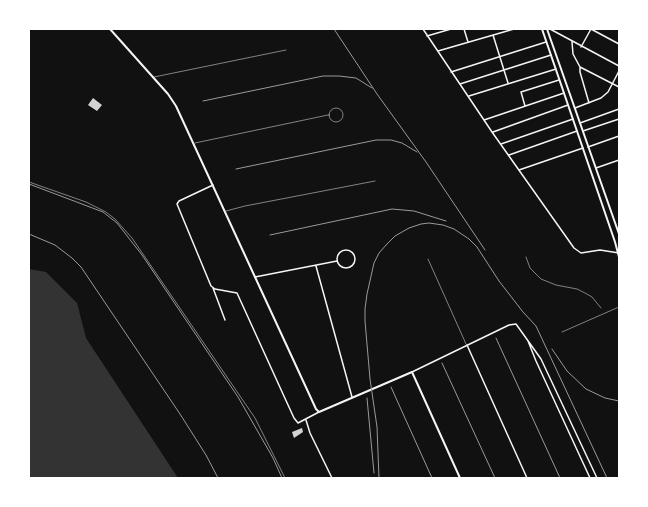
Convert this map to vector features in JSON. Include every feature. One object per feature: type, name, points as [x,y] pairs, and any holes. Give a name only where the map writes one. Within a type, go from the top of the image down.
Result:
[{"type":"main road","points":[[110,29],[173,100],[316,409],[319,412],[412,372],[460,478]]},
{"type":"main road","points":[[542,29],[619,252],[619,257]]},
{"type":"main road","points":[[548,29],[619,234]]},
{"type":"main road","points":[[588,162],[593,160]]},
{"type":"street","points":[[423,29],[492,132],[574,248],[581,253],[600,250],[619,252]]},
{"type":"street","points":[[427,36],[451,29]]},
{"type":"street","points":[[464,29],[468,42]]},
{"type":"street","points":[[438,51],[514,29]]},
{"type":"street","points":[[548,29],[619,66]]},
{"type":"street","points":[[581,47],[591,29],[619,44]]},
{"type":"street","points":[[493,35],[508,84]]},
{"type":"street","points":[[451,72],[546,42]]},
{"type":"street","points":[[572,42],[573,54],[580,67],[581,79],[589,103]]},
{"type":"street","points":[[460,84],[551,55]]},
{"type":"street","points":[[580,67],[619,87]]},
{"type":"street","points":[[469,96],[556,69]]},
{"type":"street","points":[[575,108],[601,98],[606,94],[619,71]]},
{"type":"street","points":[[525,106],[521,92],[559,80]]},
{"type":"street","points":[[484,120],[565,93]]},
{"type":"street","points":[[492,132],[568,105]]},
{"type":"street","points":[[580,123],[619,109]]},
{"type":"street","points":[[501,144],[573,119]]},
{"type":"street","points":[[583,131],[619,119]]},
{"type":"street","points":[[509,156],[577,131]]},
{"type":"street","points":[[588,147],[619,136]]},
{"type":"street","points":[[519,170],[583,148]]},
{"type":"street","points":[[596,168],[619,160]]},
{"type":"street","points":[[213,185],[179,201],[177,204],[225,320]]},
{"type":"street","points":[[345,250],[353,253],[355,259],[351,266],[346,268],[340,266],[337,261],[340,253],[345,250]]},
{"type":"street","points":[[255,277],[337,261]]},
{"type":"street","points":[[316,266],[353,398]]},
{"type":"street","points":[[213,288],[237,294],[294,418],[298,423],[319,412]]},
{"type":"street","points":[[412,372],[513,324],[518,325],[541,359],[597,478]]},
{"type":"street","points":[[527,338],[536,362],[590,478]]},
{"type":"street","points":[[467,345],[527,478]]},
{"type":"street","points":[[306,420],[310,433],[332,478]]},
{"type":"lane","points":[[153,77],[286,50]]},
{"type":"lane","points":[[338,108],[343,115],[338,122],[331,121],[328,115],[331,109],[338,108]]},
{"type":"lane","points":[[194,144],[328,115]]},
{"type":"lane","points":[[225,211],[375,181]]},
{"type":"lane","points":[[29,182],[86,202],[106,212],[115,219],[132,238],[255,418],[286,478]]},
{"type":"lane","points":[[526,257],[530,268],[540,279],[556,285],[577,289],[592,297],[600,308]]},
{"type":"lane","points":[[428,259],[467,345]]},
{"type":"lane","points":[[562,332],[619,307]]},
{"type":"shaded area","points":[[29,269],[46,272],[77,303],[86,338],[178,478],[29,478]]},
{"type":"building","points":[[93,98],[102,105],[97,111],[88,105]]},
{"type":"building","points":[[302,428],[303,432],[294,438],[292,432]]},
{"type":"railway","points":[[334,29],[485,250]]},
{"type":"railway","points":[[203,101],[323,76],[356,78],[372,88]]},
{"type":"railway","points":[[236,169],[376,140],[391,140],[402,143],[417,152]]},
{"type":"railway","points":[[29,184],[103,212],[117,223],[142,255],[238,397],[273,458],[282,478]]},
{"type":"railway","points":[[270,235],[392,209],[414,211],[446,221]]},
{"type":"railway","points":[[379,478],[377,427],[370,379],[365,321],[367,294],[374,263],[379,253],[395,236],[409,228],[429,223],[443,225],[454,229],[469,239],[477,247],[499,281],[536,326],[607,478]]},
{"type":"railway","points":[[29,234],[55,245],[81,267],[180,414],[206,455],[218,478]]},
{"type":"railway","points":[[496,338],[560,478]]},
{"type":"railway","points":[[552,349],[567,371],[586,389],[605,398],[619,401]]},
{"type":"railway","points":[[442,363],[495,478]]},
{"type":"railway","points":[[391,387],[432,478]]},
{"type":"railway","points":[[367,398],[374,473]]}]
